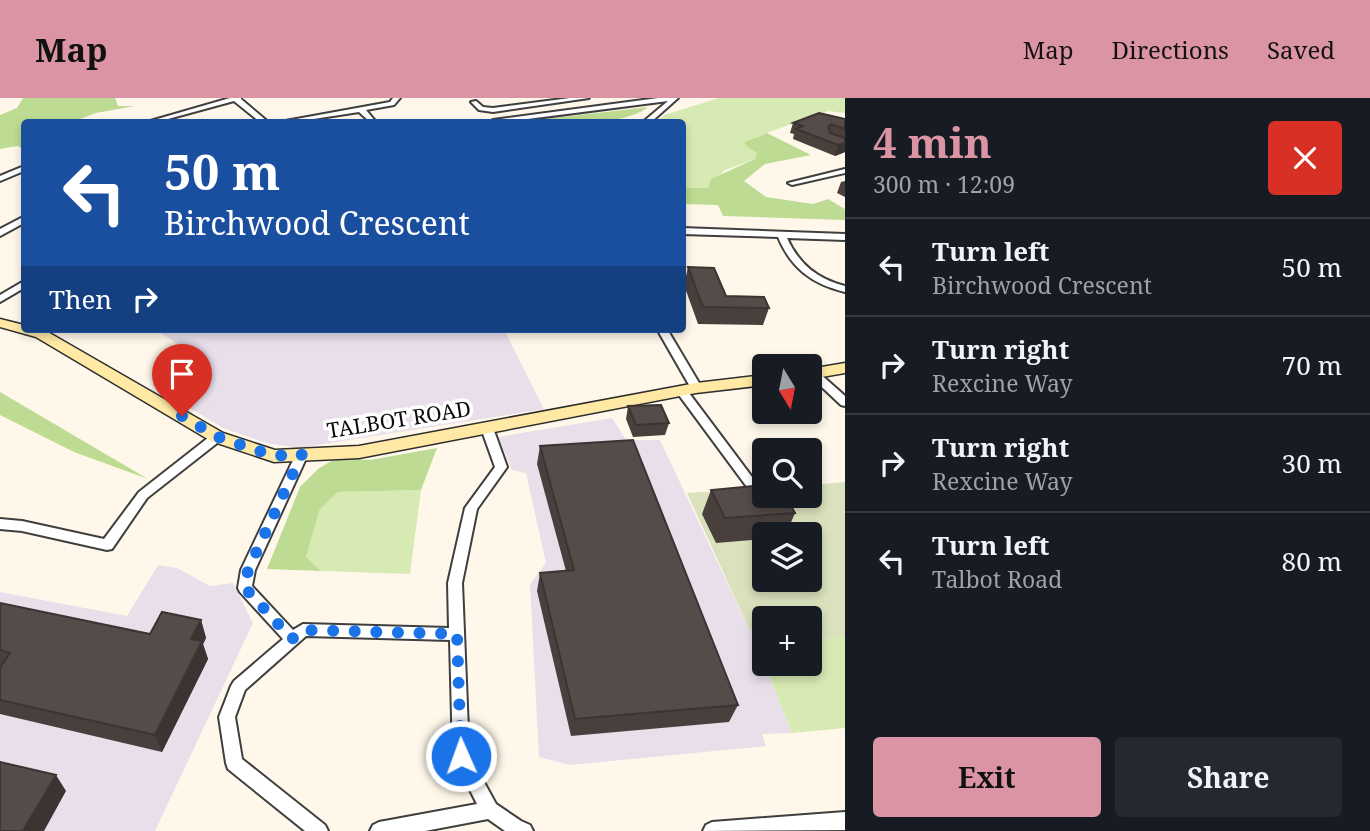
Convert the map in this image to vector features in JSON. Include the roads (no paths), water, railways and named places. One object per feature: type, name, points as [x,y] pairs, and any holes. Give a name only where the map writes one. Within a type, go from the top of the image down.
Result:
[{"type":"street","points":[[302,119],[392,104],[397,98]]},
{"type":"street","points":[[474,102],[481,109],[493,110],[586,98]]},
{"type":"street","points":[[516,119],[674,98]]},
{"type":"street","points":[[650,119],[671,104],[674,98]]},
{"type":"street","points":[[161,119],[237,99],[260,119]]},
{"type":"street","points":[[530,105],[540,116]]},
{"type":"street","points":[[361,109],[370,119]]},
{"type":"street","points":[[0,179],[21,169]]},
{"type":"street","points":[[792,183],[845,171]]},
{"type":"street","points":[[831,175],[845,183]]},
{"type":"street","points":[[0,233],[21,222]]},
{"type":"street","points":[[686,231],[845,237]]},
{"type":"street","points":[[781,235],[787,250],[805,274],[833,287],[845,289]]},
{"type":"street","points":[[0,299],[21,286]]},
{"type":"street","name":"TALBOT ROAD","points":[[0,323],[21,328]]},
{"type":"street","name":"TALBOT ROAD","points":[[37,333],[218,437],[274,456],[359,452],[689,390],[752,382]]},
{"type":"street","points":[[664,333],[689,390],[751,484]]},
{"type":"street","points":[[822,372],[845,368]]},
{"type":"street","points":[[822,382],[845,402]]},
{"type":"street","points":[[487,428],[501,467],[471,508],[455,583],[461,756],[490,810],[524,831]]},
{"type":"street","points":[[0,524],[22,526],[107,545],[143,495],[218,437]]},
{"type":"street","points":[[292,639],[245,588],[248,570],[302,454]]},
{"type":"street","points":[[319,831],[234,763],[228,717],[239,687],[303,630],[457,634]]},
{"type":"street","points":[[379,831],[490,810]]},
{"type":"street","points":[[712,831],[845,821]]}]
